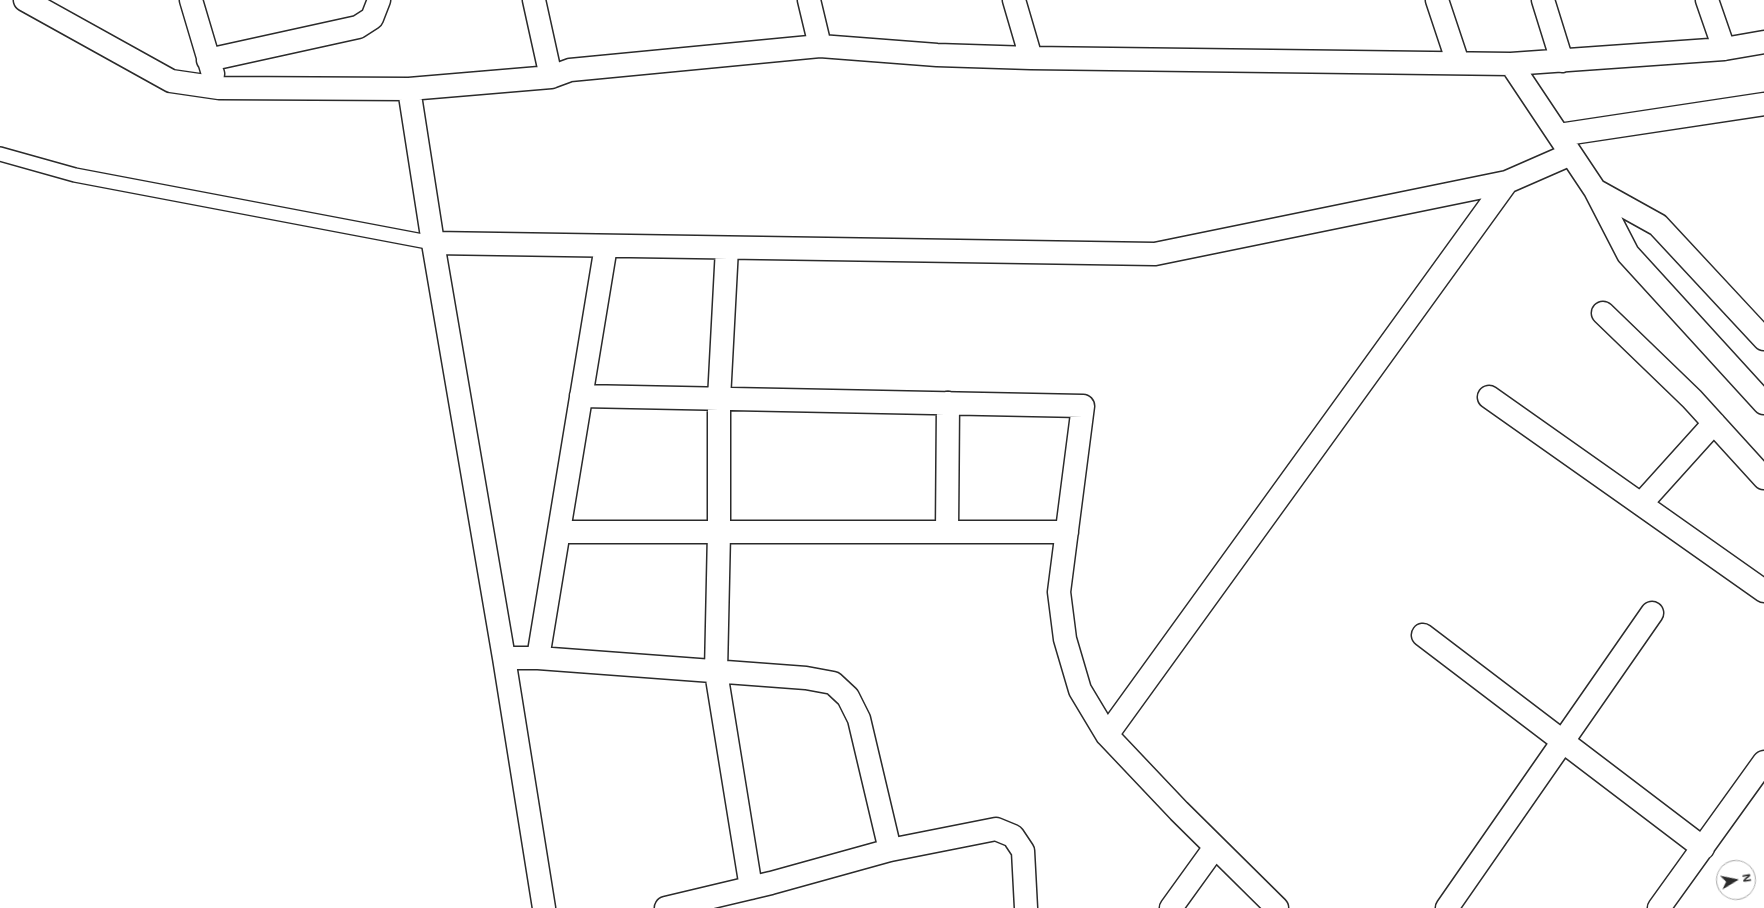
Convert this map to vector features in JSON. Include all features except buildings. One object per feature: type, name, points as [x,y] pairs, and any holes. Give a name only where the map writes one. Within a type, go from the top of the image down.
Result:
[{"type":"street","points":[[25,0],[171,81],[219,88],[409,88],[551,77],[570,70],[820,46],[937,55],[1031,58],[1510,64],[1724,49],[1764,42]]},
{"type":"street","points":[[191,0],[208,60],[219,88]]},
{"type":"street","points":[[208,60],[358,27],[372,18],[379,0]]},
{"type":"street","points":[[534,0],[551,77]]},
{"type":"street","points":[[809,0],[820,46]]},
{"type":"street","points":[[1014,0],[1031,58]]},
{"type":"street","points":[[1437,0],[1458,63]]},
{"type":"street","points":[[1543,0],[1562,61]]},
{"type":"street","points":[[1707,0],[1724,49]]},
{"type":"street","points":[[1510,64],[1595,190],[1628,254],[1764,402]]},
{"type":"street","points":[[409,88],[433,243],[504,658],[544,908]]},
{"type":"street","points":[[1558,135],[1764,104]]},
{"type":"street","points":[[433,243],[1156,254],[1507,182],[1571,154]]},
{"type":"street","points":[[1107,735],[1507,182]]},
{"type":"street","points":[[1595,190],[1658,225],[1764,339]]},
{"type":"street","points":[[538,658],[606,246]]},
{"type":"street","points":[[727,248],[719,399],[719,532],[716,672],[751,888]]},
{"type":"street","points":[[1603,313],[1692,399],[1714,423],[1759,464]]},
{"type":"street","points":[[581,396],[1083,406],[1059,592],[1065,639],[1080,690],[1107,735],[1179,811],[1277,908]]},
{"type":"street","points":[[1489,397],[1764,591]]},
{"type":"street","points":[[947,532],[948,403]]},
{"type":"street","points":[[1641,504],[1714,423]]},
{"type":"street","points":[[559,532],[1067,532]]},
{"type":"street","points":[[1447,908],[1564,742],[1652,613]]},
{"type":"street","points":[[1424,635],[1703,848]]},
{"type":"street","points":[[504,658],[538,658],[806,678],[833,683],[848,697],[859,719],[890,850]]},
{"type":"street","points":[[1659,908],[1764,762]]},
{"type":"street","points":[[666,908],[751,888],[890,850],[996,829],[1013,836],[1023,851],[1026,908]]},
{"type":"street","points":[[1171,908],[1215,847]]},
{"type":"lane","points":[[0,154],[75,175],[433,243]]}]
